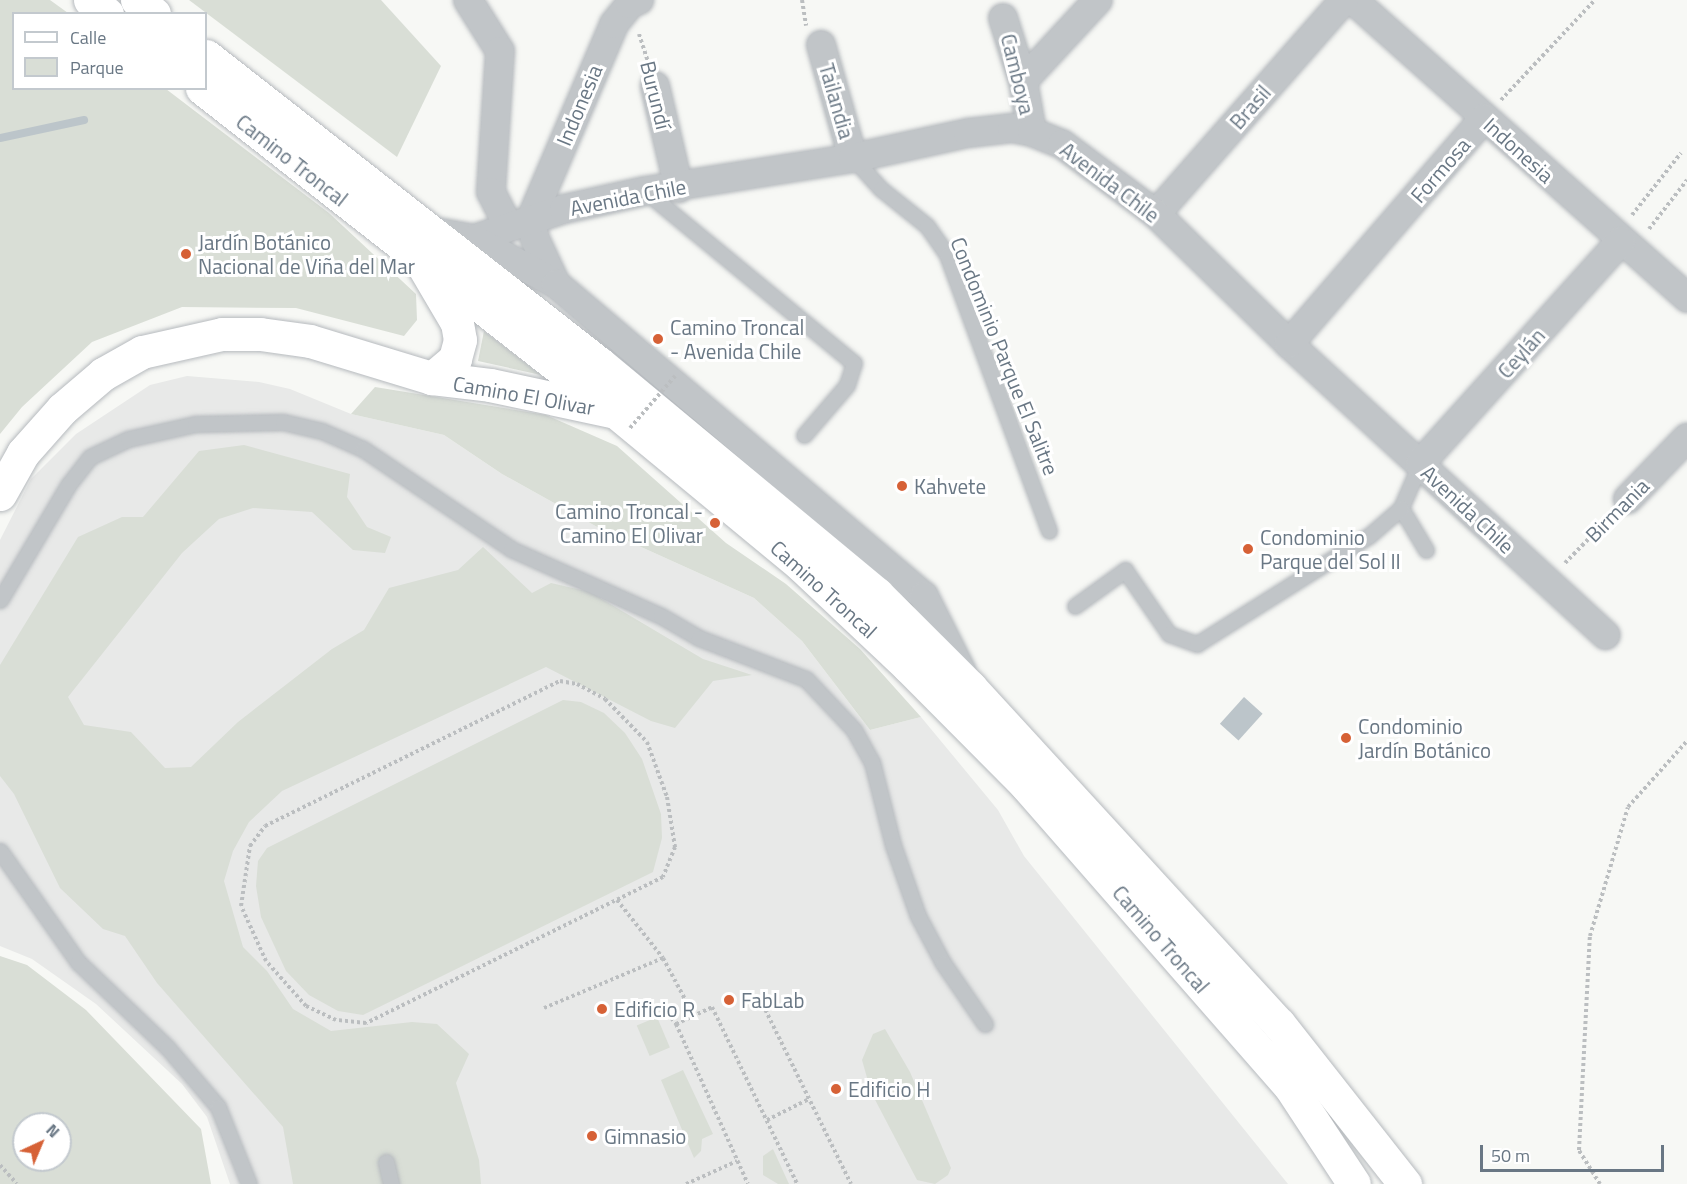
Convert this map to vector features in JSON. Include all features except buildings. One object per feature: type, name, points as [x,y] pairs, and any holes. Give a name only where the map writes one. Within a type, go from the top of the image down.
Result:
[{"type":"main road","points":[[90,0],[105,12]]},
{"type":"main road","points":[[137,0],[152,12]]},
{"type":"main road","name":"Camino Troncal","points":[[207,57],[623,420],[802,566],[908,666],[1026,785],[1289,1085],[1354,1184]]},
{"type":"main road","name":"Camino Troncal","points":[[205,90],[426,247],[600,364],[861,581],[970,687],[1279,1024],[1405,1184]]},
{"type":"main road","name":"Camino El Olivar","points":[[426,247],[457,323],[460,340],[455,359],[432,378]]},
{"type":"main road","name":"Camino El Olivar","points":[[0,494],[23,453],[70,402],[104,374],[142,352],[180,340],[222,334],[260,334],[310,341],[432,378],[490,385],[623,420]]},
{"type":"street","name":"Camino Troncal","points":[[468,0],[500,51],[490,192],[535,239],[556,284]]},
{"type":"street","points":[[1023,81],[1098,0]]},
{"type":"street","name":"Brasil","points":[[1156,214],[1344,0]]},
{"type":"street","name":"Indonesia","points":[[1353,0],[1687,298]]},
{"type":"street","name":"Indonesia","points":[[519,222],[614,24],[634,2]]},
{"type":"street","name":"Camboya","points":[[1003,18],[1023,81],[1032,132]]},
{"type":"street","name":"Tailandia","points":[[821,45],[853,158]]},
{"type":"street","name":"Burundí","points":[[655,86],[678,188]]},
{"type":"street","name":"Formosa","points":[[1289,344],[1484,118]]},
{"type":"street","name":"Avenida Chile","points":[[474,239],[519,222],[645,191],[678,188],[853,158],[968,133],[1012,128],[1032,132],[1062,144],[1156,214],[1289,344],[1605,635]]},
{"type":"street","name":"Camino Troncal","points":[[474,239],[556,284],[924,596],[970,687]]},
{"type":"street","points":[[426,247],[474,239]]},
{"type":"street","name":"Ceylán","points":[[1420,464],[1622,242]]},
{"type":"street","name":"Birmania","points":[[1628,499],[1687,438]]},
{"type":"lane","name":"Condominio Parque El Salitre","points":[[853,158],[881,189],[927,226],[947,255],[1049,531]]},
{"type":"lane","points":[[645,191],[854,363],[847,386],[804,435]]},
{"type":"lane","points":[[0,600],[69,484],[90,457],[128,438],[195,424],[262,422],[321,431],[353,444],[511,549],[661,616],[699,638],[806,679],[854,730],[872,762],[893,845],[918,916],[943,963],[985,1024]]},
{"type":"lane","points":[[1075,606],[1125,570],[1169,634],[1197,644],[1370,534],[1401,508],[1420,464]]},
{"type":"lane","points":[[1401,508],[1425,550]]},
{"type":"lane","points":[[0,851],[78,962],[167,1047],[218,1107],[249,1184]]},
{"type":"lane","points":[[386,1162],[391,1184]]},
{"type":"path","name":"Formosa","points":[[1484,118],[1595,0]]},
{"type":"path","name":"Burundí","points":[[634,2],[655,86]]},
{"type":"path","points":[[1681,153],[1624,224],[1622,242],[1641,239],[1687,180]]},
{"type":"path","points":[[623,420],[675,376]]},
{"type":"path","name":"Birmania","points":[[1547,581],[1628,499]]},
{"type":"path","points":[[560,681],[577,684],[605,699],[632,722],[647,742],[667,797],[675,847],[670,866],[663,877],[617,900],[366,1023],[336,1020],[306,1006],[266,960],[241,906],[250,846],[264,826],[560,681]]},
{"type":"path","points":[[1600,1184],[1579,1150],[1590,936],[1628,807],[1687,741]]},
{"type":"path","points":[[617,900],[663,958],[694,1016]]},
{"type":"path","points":[[544,1008],[663,958]]},
{"type":"path","points":[[760,999],[851,1184]]},
{"type":"path","points":[[660,1004],[676,1024],[748,1184]]},
{"type":"path","points":[[676,1024],[712,1007],[797,1184]]},
{"type":"path","points":[[766,1120],[809,1099]]},
{"type":"path","points":[[686,1184],[737,1161]]},
{"type":"path","points":[[0,1165],[17,1184]]},
{"type":"shaded area","points":[[187,376],[259,382],[290,389],[351,414],[444,435],[502,474],[599,528],[754,598],[802,641],[870,730],[921,717],[998,810],[1024,856],[1288,1184],[230,1184],[207,1117],[182,1084],[96,1004],[32,959],[0,946],[0,540],[31,479],[76,434],[150,385]]},
{"type":"shaded area","points":[[1244,697],[1263,714],[1238,740],[1220,724]]},
{"type":"green space","name":"Jardín Botánico Nacional de Viña del Mar","points":[[0,0],[50,0],[67,12],[12,12],[12,90],[167,90],[329,213],[416,294],[417,320],[404,336],[296,308],[182,307],[92,342],[22,407],[0,434]]},
{"type":"green space","points":[[189,0],[381,0],[441,66],[397,157]]},
{"type":"green space","points":[[484,331],[541,375],[478,361]]},
{"type":"green space","points":[[375,387],[546,415],[617,446],[726,543],[786,584],[860,649],[921,717],[870,730],[802,641],[754,598],[599,528],[502,474],[444,435],[351,414]]},
{"type":"green space","points":[[244,445],[350,474],[347,497],[367,527],[391,537],[385,553],[353,550],[312,512],[253,508],[219,519],[182,553],[68,697],[84,725],[131,732],[165,768],[191,767],[238,722],[332,649],[364,630],[389,588],[458,570],[483,547],[532,593],[551,583],[590,592],[703,659],[752,675],[713,681],[675,728],[651,721],[546,667],[282,791],[249,822],[233,851],[224,881],[243,947],[267,971],[293,1009],[331,1031],[412,1022],[437,1024],[469,1054],[456,1083],[479,1160],[481,1184],[293,1184],[283,1127],[157,983],[125,936],[103,929],[60,888],[14,794],[0,776],[0,665],[78,537],[122,517],[143,517],[199,451]]},
{"type":"green space","points":[[563,700],[581,702],[604,713],[625,733],[642,759],[661,814],[662,838],[653,872],[363,1015],[338,1011],[309,995],[286,971],[261,917],[256,886],[258,861],[267,848]]},
{"type":"green space","points":[[0,956],[27,965],[86,1010],[201,1129],[211,1184],[0,1184]]},
{"type":"green space","points":[[657,1017],[670,1047],[650,1056],[637,1026]]},
{"type":"green space","points":[[885,1029],[910,1072],[951,1168],[948,1175],[935,1184],[917,1180],[871,1092],[862,1060],[873,1034]]},
{"type":"green space","points":[[683,1070],[713,1134],[702,1139],[701,1151],[694,1158],[661,1080]]},
{"type":"green space","points":[[773,1149],[789,1184],[778,1184],[763,1175],[763,1156]]},
{"type":"waterway","points":[[0,138],[84,120]]},
{"type":"place","name":"Jardín Botánico Nacional de Viña del Mar","points":[[186,254]]},
{"type":"place","name":"Camino Troncal - Avenida Chile","points":[[658,339]]},
{"type":"place","name":"Kahvete","points":[[902,486]]},
{"type":"place","name":"Camino Troncal - Camino El Olivar","points":[[715,523]]},
{"type":"place","name":"Condominio Parque del Sol II","points":[[1248,549]]},
{"type":"place","name":"Condominio Jardín Botánico","points":[[1346,738]]},
{"type":"place","name":"FabLab","points":[[729,1000]]},
{"type":"place","name":"Edificio R","points":[[602,1009]]},
{"type":"place","name":"Edificio H","points":[[836,1089]]},
{"type":"place","name":"Gimnasio","points":[[592,1136]]}]
